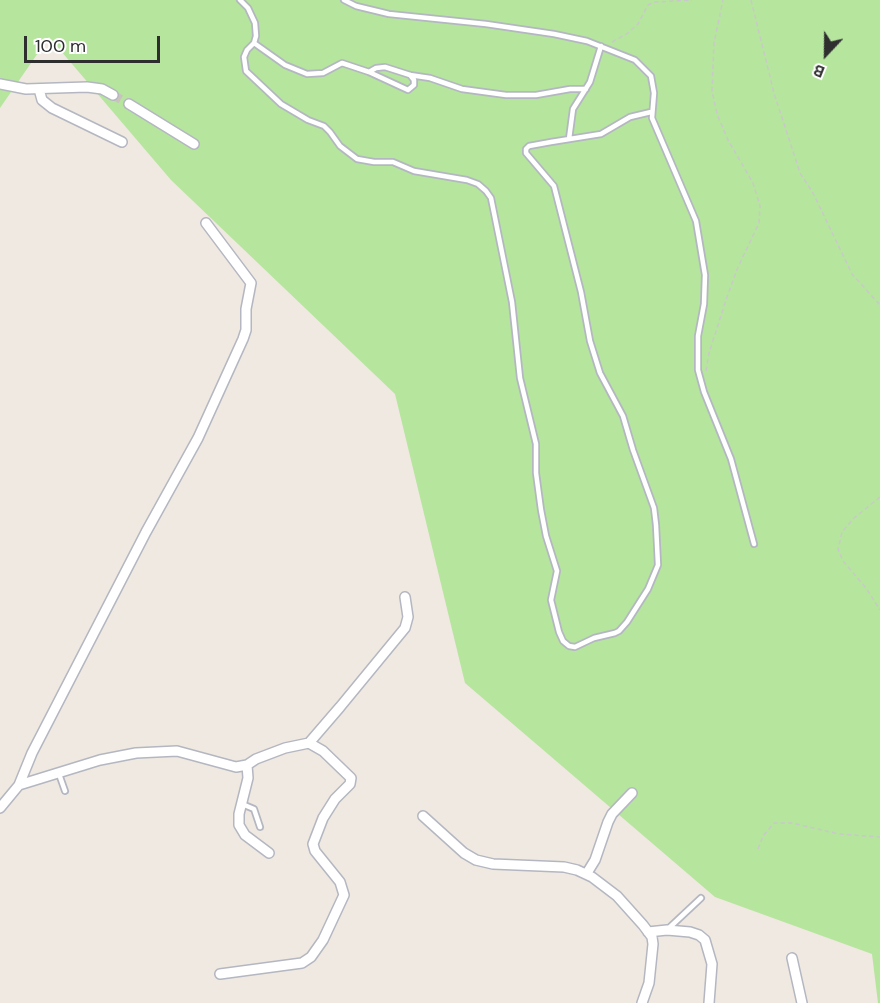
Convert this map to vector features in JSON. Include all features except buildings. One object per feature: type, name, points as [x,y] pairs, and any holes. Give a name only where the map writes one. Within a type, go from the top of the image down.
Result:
[{"type":"street","points":[[0,84],[26,89],[87,87],[102,89],[113,95]]},
{"type":"street","points":[[39,89],[42,100],[52,108],[122,142]]},
{"type":"street","points":[[129,104],[194,144]]},
{"type":"street","points":[[0,808],[19,785],[32,753],[146,532],[198,438],[243,339],[251,283],[206,223]]},
{"type":"street","points":[[19,785],[100,760],[152,751],[177,751],[236,767],[248,765],[256,759],[285,748],[309,742],[405,628],[408,617],[405,597]]},
{"type":"street","points":[[220,974],[302,963],[311,957],[322,940],[344,895],[340,882],[315,851],[313,844],[323,818],[351,778],[323,751],[309,742]]},
{"type":"street","points":[[248,765],[248,778],[239,814],[239,825],[245,835],[269,853]]},
{"type":"street","points":[[586,873],[596,860],[604,831],[612,814],[632,793]]},
{"type":"street","points":[[423,816],[449,841],[476,860],[494,864],[564,867],[586,873],[617,896],[652,937],[653,951],[649,983],[642,1003]]},
{"type":"street","points":[[648,932],[667,930],[690,932],[705,940],[712,964],[709,1003]]},
{"type":"street","points":[[792,958],[802,1003]]},
{"type":"lane","points":[[240,0],[255,22],[254,43],[244,57],[246,71],[281,104],[330,132],[348,154],[357,159],[393,162],[414,171],[467,180],[478,184],[491,198],[512,302],[520,378],[536,444],[536,473],[541,510],[557,571],[551,600],[563,641],[575,647],[594,638],[620,631],[648,589],[658,565],[654,508],[623,416],[600,373],[590,341],[557,193],[554,186],[526,153],[526,149],[529,146],[601,134],[630,117],[651,112]]},
{"type":"lane","points":[[344,0],[356,6],[389,14],[554,34],[587,41],[635,60],[651,76],[654,93],[651,112],[656,131],[696,220],[705,275],[704,304],[698,336],[698,370],[704,392],[731,459],[754,544]]},
{"type":"lane","points":[[254,43],[285,65],[307,74],[323,73],[342,63],[369,72],[408,90],[414,85],[414,80],[410,75]]},
{"type":"lane","points":[[569,139],[573,109],[586,89],[601,46]]},
{"type":"lane","points":[[369,72],[385,67],[462,89],[506,95],[536,95],[570,89],[586,89]]},
{"type":"lane","points":[[58,774],[66,791]]},
{"type":"lane","points":[[242,804],[254,809],[261,827]]},
{"type":"lane","points":[[667,930],[700,898]]},
{"type":"path","points":[[601,46],[628,33],[638,24],[648,6],[656,2],[692,0]]},
{"type":"path","points":[[706,374],[709,353],[723,307],[738,267],[759,223],[760,206],[753,183],[728,140],[717,114],[712,91],[714,42],[723,0]]},
{"type":"path","points":[[751,0],[774,93],[800,173],[813,193],[852,274],[880,305]]},
{"type":"path","points":[[880,497],[842,532],[838,549],[843,561],[866,588],[880,610]]},
{"type":"path","points":[[758,849],[763,836],[774,823],[792,824],[839,834],[880,837]]},
{"type":"green space","points":[[0,0],[880,0],[880,1003],[878,1003],[872,954],[715,897],[465,683],[395,394],[171,180],[49,37],[0,108]]},
{"type":"tunnel","points":[[113,95],[129,104]]}]
